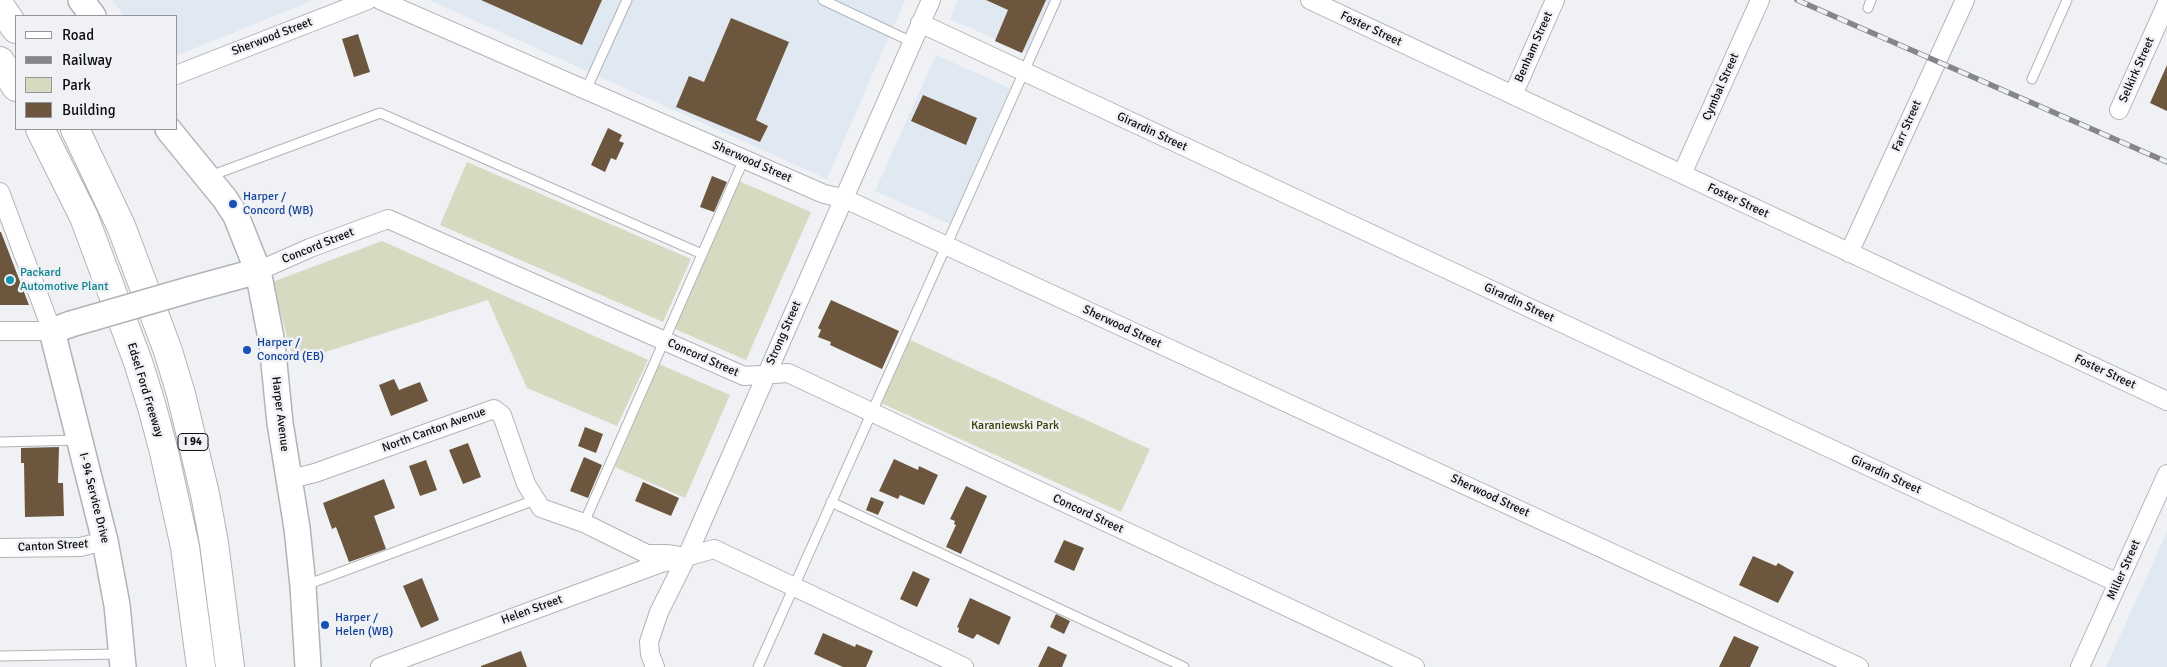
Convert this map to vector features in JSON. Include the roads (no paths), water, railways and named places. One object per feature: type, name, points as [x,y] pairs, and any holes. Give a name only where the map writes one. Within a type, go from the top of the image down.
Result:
[{"type":"highway","points":[[0,6],[15,28]]},
{"type":"highway","points":[[0,61],[15,85]]},
{"type":"highway","name":"Edsel Ford Freeway","points":[[40,130],[84,217],[138,362],[152,407],[164,452],[184,547],[201,667]]},
{"type":"highway","name":"I 94","points":[[75,130],[121,226],[168,351],[181,394],[203,485],[214,543],[230,667]]},
{"type":"street","points":[[81,0],[91,15]]},
{"type":"street","name":"Sherwood Street","points":[[178,73],[368,0]]},
{"type":"street","name":"Sherwood Street","points":[[380,0],[824,194],[843,198],[1858,667]]},
{"type":"street","name":"Strong Street","points":[[655,667],[650,654],[649,642],[659,612],[686,557],[931,0]]},
{"type":"street","name":"Foster Street","points":[[1310,0],[2167,401]]},
{"type":"street","name":"Benham Street","points":[[1513,94],[1555,0]]},
{"type":"street","name":"Cymbal Street","points":[[1682,174],[1760,0]]},
{"type":"street","name":"Farr Street","points":[[1849,253],[1965,0]]},
{"type":"street","name":"Selkirk Street","points":[[2119,110],[2167,3]]},
{"type":"street","name":"Girardin Street","points":[[920,23],[2118,583]]},
{"type":"street","name":"Harper Avenue","points":[[169,130],[207,176],[236,216],[258,271],[272,343],[280,423],[290,479],[303,586],[308,667]]},
{"type":"street","points":[[0,192],[61,327]]},
{"type":"street","name":"Concord Street","points":[[0,331],[61,327],[258,271],[310,248],[388,219],[744,376],[788,373],[1415,667]]},
{"type":"street","name":"I- 94 Service Drive","points":[[61,327],[80,440],[106,541],[117,605],[123,660]]},
{"type":"street","name":"North Canton Avenue","points":[[290,479],[316,473],[493,408],[502,415],[523,477],[535,500],[544,510],[584,523],[647,554],[686,557]]},
{"type":"street","name":"Miller Street","points":[[2080,667],[2167,474]]},
{"type":"street","name":"Canton Street","points":[[0,548],[80,547],[106,541]]},
{"type":"street","name":"Helen Street","points":[[380,667],[660,563],[714,549],[964,667]]},
{"type":"lane","points":[[586,90],[627,0]]},
{"type":"lane","points":[[823,0],[912,42]]},
{"type":"lane","points":[[758,667],[1056,0]]},
{"type":"lane","points":[[2032,79],[2067,0]]},
{"type":"lane","points":[[207,176],[380,113],[702,254]]},
{"type":"lane","points":[[584,523],[744,159]]},
{"type":"lane","points":[[0,442],[80,440]]},
{"type":"lane","points":[[303,586],[535,500]]},
{"type":"lane","points":[[831,502],[1184,667]]},
{"type":"lane","points":[[0,656],[123,660]]},
{"type":"railway","points":[[1797,0],[2167,162]]},
{"type":"place","name":"Harper / Concord (WB)","points":[[233,204]]},
{"type":"place","name":"Packard Automotive Plant","points":[[10,280]]},
{"type":"place","name":"Harper / Concord (EB)","points":[[247,350]]},
{"type":"place","name":"Harper / Helen (WB)","points":[[325,625]]},
{"type":"park label","name":"Karaniewski Park","points":[[1015,426]]}]
